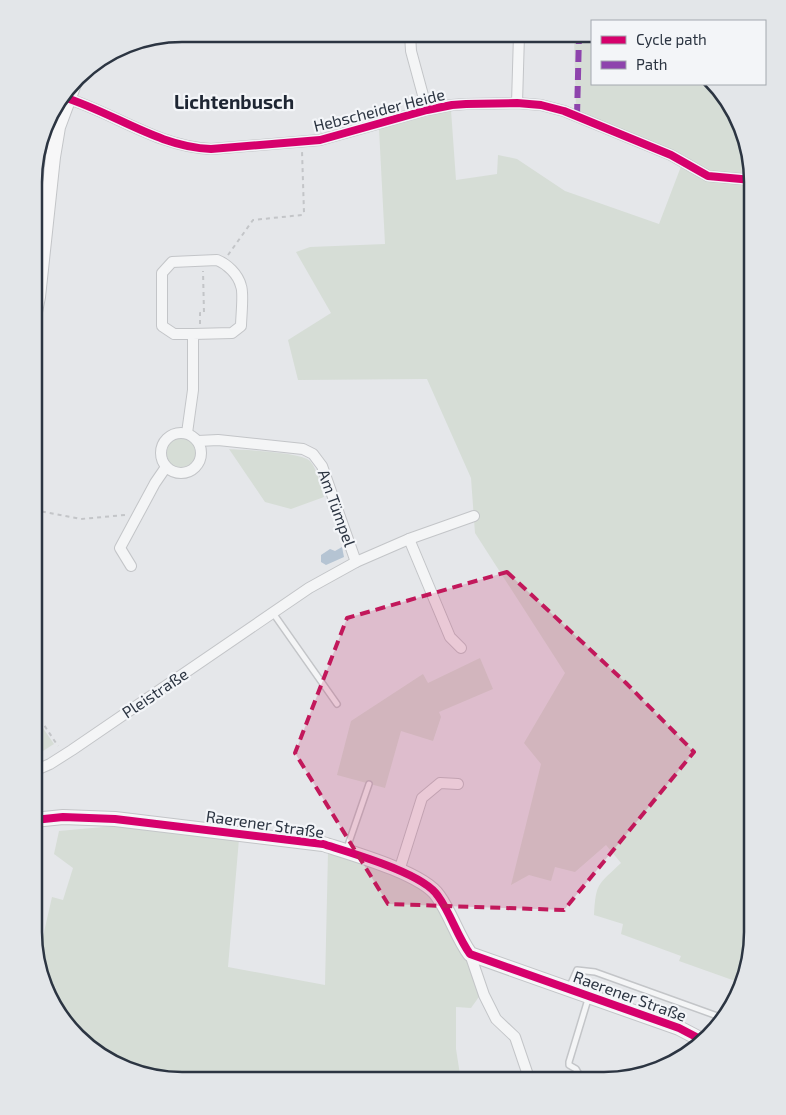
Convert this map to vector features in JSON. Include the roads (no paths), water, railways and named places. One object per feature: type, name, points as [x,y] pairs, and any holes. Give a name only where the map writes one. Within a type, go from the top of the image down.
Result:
[{"type":"street","name":"Hebscheider Heide","points":[[410,42],[411,51],[427,110]]},
{"type":"street","points":[[517,103],[519,42]]},
{"type":"street","name":"Hebscheider Heide","points":[[69,99],[173,143],[197,149],[320,140],[427,110],[466,104],[517,103],[541,105],[564,111],[671,155],[708,176],[744,179]]},
{"type":"street","points":[[42,197],[62,111]]},
{"type":"street","points":[[217,260],[230,267],[242,286],[241,326],[232,333],[197,334],[174,334],[162,326],[162,273],[172,262],[217,260]]},
{"type":"street","points":[[186,433],[193,390],[197,334]]},
{"type":"street","points":[[186,433],[198,441],[202,454],[197,467],[178,474],[166,467],[161,455],[164,442],[174,434],[186,433]]},
{"type":"street","name":"Am Tümpel","points":[[198,441],[218,440],[303,449],[313,454],[322,466],[356,562]]},
{"type":"street","points":[[131,566],[120,548],[155,483],[166,467]]},
{"type":"street","name":"Pleistraße","points":[[42,768],[64,755],[309,588],[356,562],[410,539],[474,516]]},
{"type":"street","points":[[410,539],[450,637],[461,648]]},
{"type":"street","points":[[399,871],[422,798],[440,783],[458,784]]},
{"type":"street","name":"Raerener Straße","points":[[42,819],[63,817],[115,819],[323,844],[415,878],[431,888],[439,897],[463,945],[470,954],[484,995],[496,1019],[516,1037],[527,1072]]},
{"type":"street","name":"Raerener Straße","points":[[470,954],[679,1028],[697,1037]]},
{"type":"lane","points":[[273,612],[337,704]]},
{"type":"lane","points":[[346,851],[369,784]]},
{"type":"lane","points":[[569,989],[577,970],[595,972],[716,1015]]},
{"type":"lane","name":"Raerener Straße","points":[[578,1072],[569,1065],[569,1062],[589,996]]},
{"type":"water","points":[[342,547],[344,557],[326,565],[321,562],[321,555],[330,549],[335,551]]},
{"type":"district","name":"Lichtenbusch","points":[[234,102]]}]
